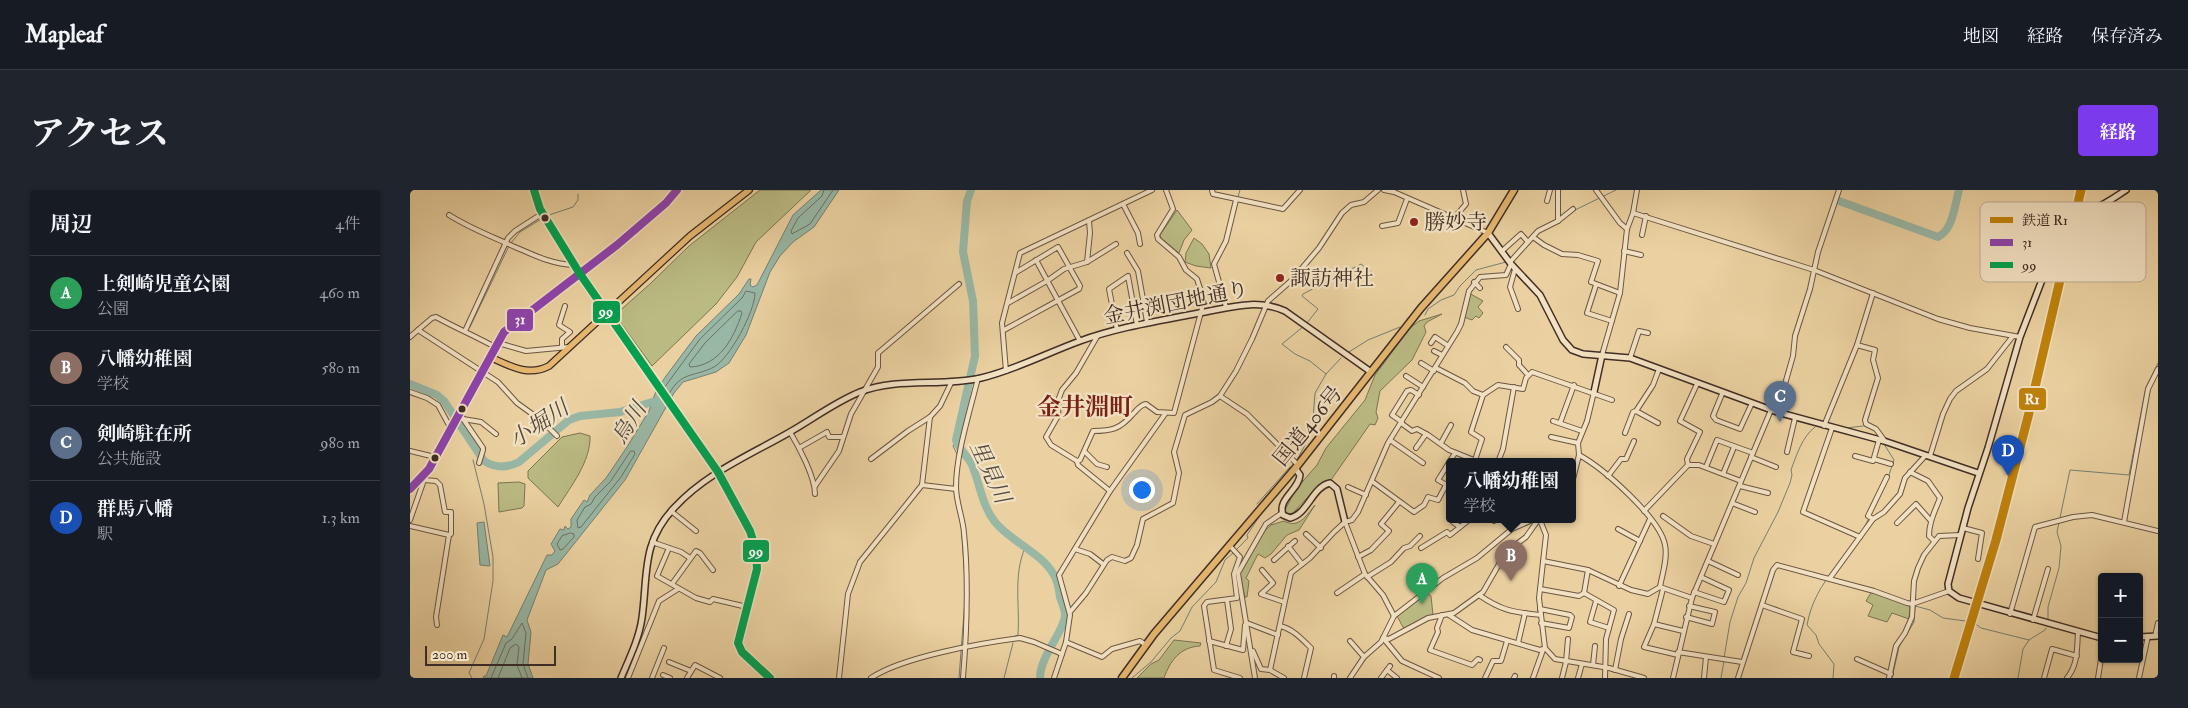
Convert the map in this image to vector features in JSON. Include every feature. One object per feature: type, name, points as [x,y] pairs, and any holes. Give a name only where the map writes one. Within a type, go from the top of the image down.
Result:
[{"type":"highway","name":"国道406号","points":[[1122,678],[1146,645],[1297,467],[1421,308],[1488,233],[1514,190]]},
{"type":"main road","points":[[534,190],[544,216],[574,265],[714,465],[743,514],[756,550],[756,576],[738,638],[739,648],[770,678]]},
{"type":"main road","points":[[410,490],[424,478],[451,426],[460,416],[490,357],[520,370],[535,372],[549,366],[571,348],[607,312],[690,236],[749,190]]},
{"type":"street","points":[[490,357],[510,326],[580,274],[641,225],[677,190]]},
{"type":"street","points":[[1006,371],[1002,323],[1020,252],[1152,190]]},
{"type":"street","points":[[1077,461],[1080,460],[1085,452],[1093,431],[1115,430],[1142,405],[1146,404],[1157,412],[1165,414],[1174,413],[1204,301],[1197,279],[1186,270],[1180,257],[1158,239],[1158,235],[1173,209],[1166,190]]},
{"type":"street","points":[[1212,190],[1213,194],[1283,209],[1300,190]]},
{"type":"street","points":[[1070,612],[1089,588],[1103,564],[1112,557],[1125,561],[1130,560],[1137,545],[1143,519],[1174,503],[1179,473],[1174,452],[1185,415],[1220,396],[1236,371],[1252,339],[1265,304],[1292,280],[1319,248],[1342,213],[1351,206],[1364,202],[1378,190]]},
{"type":"street","points":[[1384,190],[1394,191],[1488,233],[1512,265],[1540,295],[1568,347],[1583,354],[1630,358],[1752,404],[1795,418],[1882,440],[1978,473]]},
{"type":"street","points":[[1454,218],[1466,204],[1463,190]]},
{"type":"street","points":[[1547,201],[1550,190]]},
{"type":"street","points":[[1558,190],[1558,221]]},
{"type":"street","points":[[1596,190],[1620,223],[1628,229]]},
{"type":"street","points":[[1576,466],[1579,455],[1578,443],[1587,421],[1602,355],[1620,293],[1624,251],[1637,190]]},
{"type":"street","points":[[1673,678],[1686,618],[1694,592],[1752,455],[1774,411],[1793,356],[1795,336],[1822,236],[1839,190]]},
{"type":"street","points":[[2105,202],[2126,190]]},
{"type":"street","points":[[1382,226],[1398,223],[1407,198]]},
{"type":"street","points":[[1226,307],[1214,264],[1226,241],[1236,200]]},
{"type":"street","points":[[1123,204],[1138,234],[1140,244]]},
{"type":"street","points":[[1270,670],[1289,576],[1320,548],[1344,522],[1355,516],[1373,482],[1390,440],[1461,324],[1469,291],[1474,282],[1480,277],[1489,275],[1503,277],[1506,275],[1528,242],[1538,231],[1558,221],[1573,209]]},
{"type":"street","points":[[1633,213],[1814,270],[1938,319],[1970,328],[2020,337]]},
{"type":"street","points":[[449,216],[466,226],[558,264],[574,265]]},
{"type":"street","points":[[465,331],[508,243],[511,233],[544,216]]},
{"type":"street","points":[[1642,235],[1646,216]]},
{"type":"street","points":[[1087,262],[1090,233],[1089,221]]},
{"type":"street","points":[[1502,251],[1521,234],[1528,242]]},
{"type":"street","points":[[1533,237],[1562,254],[1578,255],[1598,261],[1591,282],[1620,293]]},
{"type":"street","points":[[1008,303],[1069,266],[1087,262],[1116,244]]},
{"type":"street","points":[[1004,330],[1080,289],[1058,247],[1015,272]]},
{"type":"street","points":[[1624,251],[1640,255]]},
{"type":"street","points":[[1127,253],[1138,271],[1147,322]]},
{"type":"street","points":[[1036,260],[1080,341]]},
{"type":"street","points":[[1512,265],[1510,287],[1518,309]]},
{"type":"street","points":[[1117,330],[1109,289],[1128,276],[1137,325]]},
{"type":"street","points":[[1474,282],[1480,288]]},
{"type":"street","points":[[2041,282],[2020,337],[1988,448],[1978,473],[1948,584],[1949,591],[1959,598],[2010,614],[2098,637]]},
{"type":"street","points":[[815,486],[839,451],[862,391],[878,367],[878,353],[959,284]]},
{"type":"street","points":[[1596,285],[1587,313],[1612,321]]},
{"type":"street","points":[[1824,426],[1857,345],[1873,293]]},
{"type":"street","name":"金井渕団地通り","points":[[621,678],[636,641],[642,620],[646,562],[658,529],[671,511],[690,493],[718,472],[862,391],[885,386],[974,379],[1006,371],[1098,335],[1147,322],[1250,303],[1265,304],[1285,311],[1371,372]]},
{"type":"street","points":[[562,346],[562,339],[570,332],[559,325],[565,306]]},
{"type":"street","points":[[410,337],[432,318],[436,317],[460,330],[497,345],[526,351],[543,351],[562,346],[571,348]]},
{"type":"street","points":[[418,330],[503,386],[517,402],[550,428],[557,436]]},
{"type":"street","points":[[1630,358],[1639,331],[1648,333]]},
{"type":"street","points":[[1098,335],[1076,373],[1062,390],[1059,398],[1058,416],[1046,437],[1051,445],[1077,461],[1078,466],[1110,491]]},
{"type":"street","points":[[1431,343],[1435,336],[1447,345]]},
{"type":"street","points":[[1830,578],[1873,519],[1884,512],[1900,494],[1903,482],[1910,472],[1928,455],[1942,414],[1953,394],[1987,369],[2013,336]]},
{"type":"street","points":[[1857,345],[1875,350],[1873,360],[1878,378],[1865,420],[1866,424],[1876,429],[1882,440]]},
{"type":"street","points":[[1506,348],[1519,360],[1519,365],[1528,375]]},
{"type":"street","points":[[1434,351],[1442,356]]},
{"type":"street","points":[[1421,364],[1465,383],[1473,392],[1483,395]]},
{"type":"street","points":[[2124,522],[2148,389],[2158,368]]},
{"type":"street","points":[[1625,433],[1633,412],[1636,411],[1652,385],[1659,369]]},
{"type":"street","points":[[1474,458],[1482,439],[1471,432],[1483,395],[1498,386],[1523,389],[1528,375],[1532,372],[1594,392],[1612,400]]},
{"type":"street","points":[[1406,376],[1423,387]]},
{"type":"street","points":[[962,678],[968,589],[965,534],[956,489],[974,379]]},
{"type":"street","points":[[871,459],[930,417],[940,406],[952,381]]},
{"type":"street","points":[[1688,465],[1687,459],[1700,432],[1680,421],[1697,384]]},
{"type":"street","points":[[1560,423],[1574,385]]},
{"type":"street","points":[[1500,458],[1503,449],[1514,387]]},
{"type":"street","points":[[1419,395],[1411,390],[1407,391],[1392,415],[1412,431],[1417,429],[1467,458]]},
{"type":"street","points":[[410,392],[427,398],[438,405],[451,426]]},
{"type":"street","points":[[1722,394],[1714,416],[1716,420],[1740,430],[1752,404]]},
{"type":"street","points":[[1220,396],[1247,414],[1297,467],[1300,475],[1299,481],[1283,504],[1282,512],[1286,517],[1294,517],[1321,487],[1330,483],[1337,489],[1344,522],[1366,576],[1383,596],[1394,616]]},
{"type":"street","points":[[1636,411],[1658,423]]},
{"type":"street","points":[[1054,678],[1066,642],[1070,612],[1059,575],[1110,491],[1165,414]]},
{"type":"street","points":[[460,416],[481,422],[496,434]]},
{"type":"street","points":[[460,416],[483,449],[479,463]]},
{"type":"street","points":[[839,678],[848,594],[860,562],[922,485],[930,417]]},
{"type":"street","points":[[1786,452],[1795,418]]},
{"type":"street","points":[[1553,421],[1582,431]]},
{"type":"street","points":[[1441,443],[1451,425]]},
{"type":"street","points":[[1832,428],[1804,513],[1860,536]]},
{"type":"street","points":[[790,432],[815,486],[815,494]]},
{"type":"street","points":[[799,448],[827,432],[829,437],[843,437]]},
{"type":"street","points":[[1416,448],[1426,434]]},
{"type":"street","points":[[1551,436],[1578,443]]},
{"type":"street","points":[[1390,440],[1423,463]]},
{"type":"street","points":[[1706,468],[1717,440],[1776,467]]},
{"type":"street","points":[[1874,459],[1882,440]]},
{"type":"street","points":[[1608,476],[1621,459],[1626,459],[1634,441]]},
{"type":"street","points":[[1724,474],[1734,447]]},
{"type":"street","points":[[410,451],[435,457]]},
{"type":"street","points":[[1085,452],[1097,464],[1106,467]]},
{"type":"street","points":[[1451,458],[1455,452]]},
{"type":"street","points":[[1579,455],[1608,476],[1644,511],[1665,546],[1662,588],[1654,624],[1644,647],[1742,662]]},
{"type":"street","points":[[1855,456],[1891,464]]},
{"type":"street","points":[[1644,511],[1688,465],[1699,465],[1768,493]]},
{"type":"street","points":[[1446,467],[1438,480],[1446,485]]},
{"type":"street","points":[[1910,472],[1928,481],[1940,498],[1931,521],[1929,536],[1934,541]]},
{"type":"street","points":[[1873,519],[1868,516],[1887,477]]},
{"type":"street","points":[[410,520],[424,478],[436,481],[440,486],[445,512],[451,512],[451,534],[449,535],[436,617],[437,625]]},
{"type":"street","points":[[1373,482],[1414,512],[1424,505],[1428,497],[1438,500],[1446,489]]},
{"type":"street","points":[[922,485],[956,489]]},
{"type":"street","points":[[1348,487],[1366,495]]},
{"type":"street","points":[[1358,557],[1371,550],[1389,531],[1381,524],[1399,502]]},
{"type":"street","points":[[1732,504],[1755,512]]},
{"type":"street","points":[[1898,523],[1916,504],[1931,521]]},
{"type":"street","points":[[671,511],[696,531]]},
{"type":"street","points":[[1255,678],[1252,648],[1238,573],[1266,524],[1282,512]]},
{"type":"street","points":[[1663,516],[1691,536],[1714,544]]},
{"type":"street","points":[[2010,614],[2035,527],[2072,517],[2092,516],[2158,531]]},
{"type":"street","points":[[1619,586],[1650,519]]},
{"type":"street","points":[[1454,523],[1460,527]]},
{"type":"street","points":[[1421,548],[1447,532],[1450,535],[1465,523]]},
{"type":"street","points":[[1350,678],[1364,658],[1383,638],[1394,616],[1442,578],[1476,558],[1512,529],[1525,523]]},
{"type":"street","points":[[1449,615],[1486,589],[1506,552],[1526,537],[1537,523]]},
{"type":"street","points":[[1533,678],[1544,649],[1540,612],[1540,589],[1546,535],[1540,523]]},
{"type":"street","points":[[410,526],[449,535]]},
{"type":"street","points":[[1963,528],[1982,533],[1978,559]]},
{"type":"street","points":[[1618,529],[1640,541]]},
{"type":"street","points":[[1306,534],[1320,548]]},
{"type":"street","points":[[1857,659],[1890,676],[1896,646],[1909,626],[1912,617],[1914,581],[1924,555],[1939,536],[1961,535]]},
{"type":"street","points":[[1338,593],[1392,562],[1404,548],[1410,546],[1420,536]]},
{"type":"street","points":[[1274,560],[1295,541]]},
{"type":"street","points":[[652,542],[681,552],[690,558]]},
{"type":"street","points":[[1288,546],[1302,564]]},
{"type":"street","points":[[1231,547],[1240,557],[1234,574],[1238,596],[1226,600],[1207,602],[1204,606],[1214,670],[1240,678]]},
{"type":"street","points":[[669,548],[657,576],[696,598],[710,602],[713,599],[747,607]]},
{"type":"street","points":[[1075,549],[1090,554],[1103,564]]},
{"type":"street","points":[[672,584],[696,551],[713,570]]},
{"type":"street","points":[[1543,561],[1588,570],[1619,586],[1648,594],[1662,588],[1692,598]]},
{"type":"street","points":[[1708,561],[1738,575]]},
{"type":"street","points":[[1738,678],[1773,570],[1777,565],[1830,578],[1912,604],[1949,591]]},
{"type":"street","points":[[2033,620],[2048,569]]},
{"type":"street","points":[[1262,570],[1273,583],[1262,594],[1284,602]]},
{"type":"street","points":[[1584,593],[1588,570]]},
{"type":"street","points":[[1694,592],[1724,602],[1729,590],[1701,577]]},
{"type":"street","points":[[628,678],[659,601],[661,598],[667,598],[678,588]]},
{"type":"street","points":[[1540,589],[1579,596],[1584,593]]},
{"type":"street","points":[[1584,593],[1614,610],[1606,638],[1605,678]]},
{"type":"street","points":[[1478,596],[1497,608],[1525,613],[1540,612],[1570,615],[1572,617],[1569,628],[1542,623]]},
{"type":"street","points":[[1226,600],[1231,629],[1226,646]]},
{"type":"street","points":[[1596,601],[1590,622],[1609,628]]},
{"type":"street","points":[[1762,605],[1802,618],[1793,652],[1808,656]]},
{"type":"street","points":[[1686,618],[1712,624],[1714,612],[1689,606]]},
{"type":"street","points":[[1518,643],[1525,613]]},
{"type":"street","points":[[1616,670],[1621,639],[1629,614]]},
{"type":"street","points":[[1442,615],[1436,628],[1438,632],[1430,650],[1472,665],[1478,659],[1480,660]]},
{"type":"street","points":[[1383,638],[1389,639],[1428,618],[1449,615],[1472,630],[1507,641],[1544,649],[1552,658],[1566,662],[1606,667],[1616,670],[1625,676],[1650,678]]},
{"type":"street","points":[[1247,623],[1278,635]]},
{"type":"street","points":[[1209,641],[1243,650],[1245,625],[1247,623]]},
{"type":"street","points":[[2143,637],[2157,636],[2158,623]]},
{"type":"street","points":[[1654,624],[1684,630]]},
{"type":"street","points":[[1280,626],[1287,627],[1301,637],[1311,648],[1304,678]]},
{"type":"street","points":[[2067,678],[2072,671],[2077,656],[2078,632]]},
{"type":"street","points":[[2139,678],[2148,636]]},
{"type":"street","points":[[871,678],[888,668],[918,659],[1020,638],[1062,654]]},
{"type":"street","points":[[1383,638],[1402,661],[1439,678]]},
{"type":"street","points":[[1562,678],[1568,640]]},
{"type":"street","points":[[1066,642],[1102,657],[1112,649],[1140,641],[1146,645]]},
{"type":"street","points":[[1350,641],[1364,658]]},
{"type":"street","points":[[1485,678],[1493,661],[1501,661],[1507,641]]},
{"type":"street","points":[[1593,665],[1595,646]]},
{"type":"street","points":[[652,678],[664,648]]},
{"type":"street","points":[[1252,648],[1261,669],[1270,670],[1284,678]]},
{"type":"street","points":[[2044,678],[2052,649],[2077,656]]},
{"type":"street","points":[[1704,678],[1706,657]]},
{"type":"street","points":[[669,662],[691,671]]},
{"type":"street","points":[[2098,678],[2100,663]]},
{"type":"street","points":[[1578,678],[1582,664]]},
{"type":"street","points":[[687,678],[695,665],[720,678]]},
{"type":"street","points":[[1381,678],[1388,668],[1397,678]]},
{"type":"street","points":[[1274,678],[1275,673]]},
{"type":"street","points":[[663,675],[670,678]]},
{"type":"green space","points":[[760,190],[811,190],[756,242],[737,277],[716,304],[652,366],[615,315],[689,246]]},
{"type":"green space","points":[[1177,210],[1192,230],[1184,240],[1179,253],[1160,235]]},
{"type":"green space","points":[[1194,238],[1202,244],[1209,254],[1211,268],[1185,262],[1186,253]]},
{"type":"green space","points":[[1469,293],[1483,301],[1478,307],[1483,313],[1479,318],[1476,316],[1472,320],[1464,317]]},
{"type":"green space","points":[[1442,314],[1427,322],[1424,326],[1426,332],[1412,360],[1380,391],[1376,412],[1378,418],[1375,425],[1370,424],[1331,480],[1322,482],[1292,514],[1287,514],[1285,510],[1296,489],[1317,465],[1326,448],[1365,400],[1375,375],[1410,328],[1419,321]]},
{"type":"green space","points":[[580,433],[590,436],[587,455],[579,473],[558,507],[528,478],[528,471],[562,437]]},
{"type":"green space","points":[[519,482],[525,484],[524,506],[499,512],[498,483]]},
{"type":"green space","points":[[1315,505],[1299,530],[1287,535],[1271,554],[1265,558],[1258,554],[1246,578],[1249,581],[1247,597],[1245,597],[1240,568],[1262,533],[1271,525],[1284,521],[1294,523],[1302,520]]},
{"type":"green space","points":[[1872,591],[1910,606],[1909,619],[1892,613],[1887,622],[1868,616],[1873,605],[1866,601]]},
{"type":"green space","points":[[1427,593],[1431,596],[1433,615],[1404,629],[1397,616]]},
{"type":"green space","points":[[1174,640],[1201,643],[1200,646],[1181,652],[1169,666],[1164,678],[1137,678],[1151,664],[1159,660]]},
{"type":"water","points":[[821,190],[839,190],[814,227],[793,242],[780,256],[770,272],[746,335],[729,363],[716,372],[683,382],[674,393],[625,480],[558,564],[546,570],[527,620],[531,632],[528,664],[533,678],[483,678],[486,676],[503,635],[507,637],[547,555],[552,555],[555,551],[551,544],[560,529],[564,530],[565,526],[568,529],[571,527],[571,519],[584,500],[587,502],[590,495],[606,478],[649,411],[656,391],[696,336],[739,294],[749,279],[751,279],[750,285],[753,287],[757,285],[793,215]]},
{"type":"water","points":[[484,522],[490,566],[480,565],[477,523]]},
{"type":"waterway","name":"里見川","points":[[971,190],[967,201],[963,252],[973,301],[975,356],[956,440],[972,465],[984,502],[995,522],[1042,560],[1056,580],[1065,615],[1061,628],[1044,661],[1040,678]]},
{"type":"waterway","points":[[1238,197],[1240,190]]},
{"type":"waterway","points":[[1573,211],[1616,190]]},
{"type":"waterway","points":[[1839,201],[1938,237],[1943,234],[1950,223],[1959,190]]},
{"type":"waterway","points":[[546,216],[573,207],[578,200],[578,194]]},
{"type":"waterway","points":[[511,243],[520,232],[543,218]]},
{"type":"waterway","points":[[470,327],[509,246]]},
{"type":"waterway","points":[[1425,315],[1428,309],[1441,300],[1454,295],[1476,270],[1506,262]]},
{"type":"waterway","points":[[1307,323],[1318,309],[1302,296],[1303,294],[1361,264],[1374,274]]},
{"type":"waterway","points":[[1304,326],[1282,344],[1295,354],[1310,361],[1326,374]]},
{"type":"waterway","points":[[1349,352],[1368,340],[1400,327]]},
{"type":"waterway","points":[[1297,460],[1312,432],[1315,393],[1326,374],[1341,358]]},
{"type":"waterway","points":[[2048,620],[2048,607],[2059,568],[2061,546],[2057,532],[2070,470],[2129,475],[2146,387],[2158,363]]},
{"type":"waterway","name":"小堀川","points":[[410,384],[437,395],[444,401],[484,461],[492,465],[501,466],[519,462],[569,420],[580,416],[620,412],[652,402],[662,402]]},
{"type":"waterway","points":[[1847,428],[1863,426]]},
{"type":"waterway","points":[[1724,658],[1730,622],[1738,597],[1746,583],[1754,558],[1778,512],[1790,483],[1791,470],[1800,446],[1815,427]]},
{"type":"waterway","points":[[956,440],[953,446],[957,454]]},
{"type":"waterway","points":[[1884,444],[1894,460],[1888,478]]},
{"type":"waterway","points":[[472,678],[469,673],[484,639],[493,581],[493,557],[484,504],[473,460]]},
{"type":"waterway","points":[[1257,504],[1290,467]]},
{"type":"waterway","points":[[1863,530],[1886,484]]},
{"type":"waterway","points":[[1236,550],[1248,538],[1247,535],[1259,517]]},
{"type":"waterway","points":[[961,522],[965,580]]},
{"type":"waterway","points":[[1015,636],[1018,635],[1019,569],[1025,548]]},
{"type":"waterway","points":[[1132,678],[1151,662],[1171,638],[1180,631],[1192,607],[1216,582],[1225,560],[1233,553]]},
{"type":"waterway","points":[[1833,678],[1834,664],[1819,644],[1816,635],[1807,625],[1817,594],[1836,567]]},
{"type":"waterway","points":[[959,678],[965,599]]},
{"type":"waterway","points":[[1892,678],[1899,647],[1914,622],[1915,606],[1930,610],[1943,618],[1973,622],[1981,628],[2029,640]]},
{"type":"waterway","points":[[2018,678],[2023,649],[2029,640],[2046,628]]},
{"type":"waterway","points":[[1004,678],[1013,643]]},
{"type":"waterway","points":[[1721,678],[1724,661]]},
{"type":"rail line","name":"R1","points":[[2078,202],[2081,190]]},
{"type":"rail line","name":"R1","points":[[1954,678],[1996,540],[2029,413],[2060,282]]},
{"type":"transit line","name":"99","points":[[534,190],[540,209],[580,274],[718,472],[750,531],[756,550],[757,569],[738,643],[742,652],[770,678]]},
{"type":"transit line","name":"31","points":[[410,489],[429,469],[504,332],[617,245],[666,203],[677,190]]},
{"type":"place","name":"勝妙寺","points":[[1414,222]]},
{"type":"place","name":"諏訪神社","points":[[1280,278]]},
{"type":"place","name":"剣崎駐在所","points":[[1780,422]]},
{"type":"place","name":"群馬八幡","points":[[2008,476]]},
{"type":"place","name":"八幡幼稚園","points":[[1511,581]]},
{"type":"place","name":"上剣崎児童公園","points":[[1422,604]]},
{"type":"district","name":"金井淵町","points":[[1085,407]]},
{"type":"water label","name":"烏川","points":[[629,423]]}]
